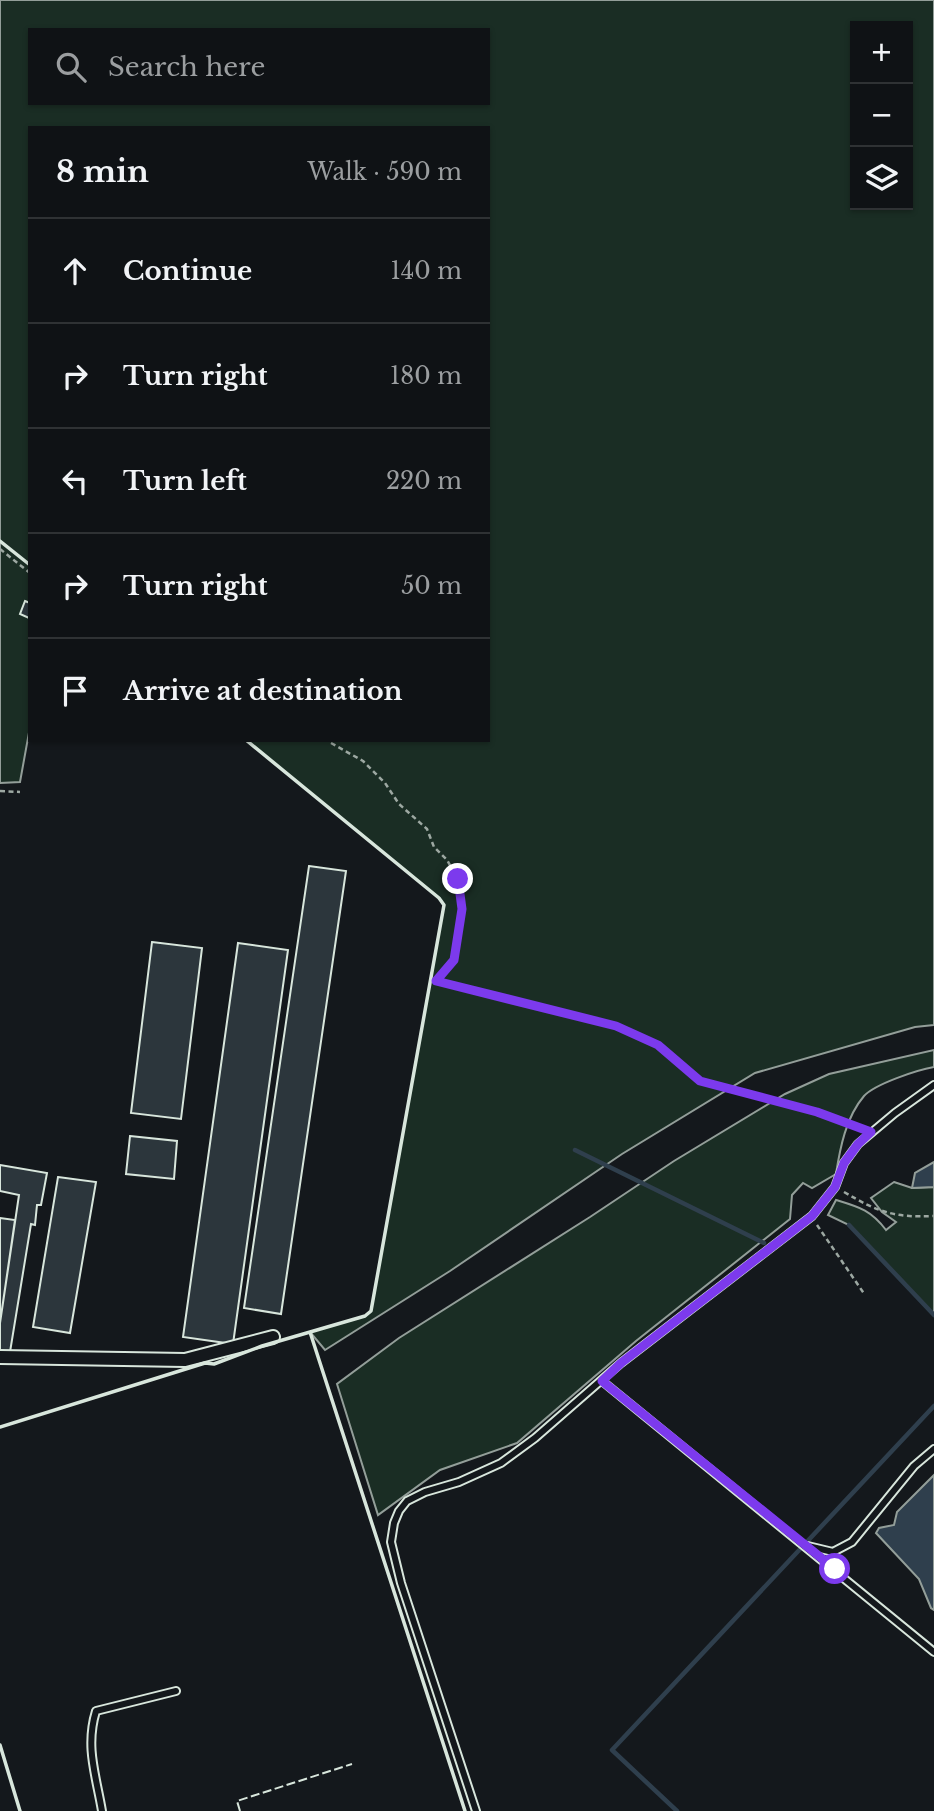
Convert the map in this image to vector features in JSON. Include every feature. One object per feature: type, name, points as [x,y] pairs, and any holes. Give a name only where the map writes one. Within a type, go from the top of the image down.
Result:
[{"type":"street","points":[[0,1357],[184,1360],[273,1337]]},
{"type":"lane","points":[[476,1811],[401,1583],[391,1542],[399,1511],[407,1501],[425,1492],[459,1482],[501,1463],[535,1438],[621,1363],[812,1216],[835,1187],[844,1163],[858,1144],[934,1084]]},
{"type":"lane","points":[[602,1381],[934,1652]]},
{"type":"lane","points":[[806,1546],[833,1552],[852,1542],[914,1466],[934,1449]]},
{"type":"lane","points":[[102,1811],[90,1731],[96,1712],[176,1691]]},
{"type":"path","points":[[0,549],[28,571]]},
{"type":"path","points":[[331,743],[363,761],[385,783],[399,804],[427,829],[434,847],[447,860],[458,879],[462,909],[454,960],[436,981],[616,1026],[658,1045],[700,1081],[817,1112],[871,1132]]},
{"type":"path","points":[[0,791],[19,792]]},
{"type":"path","points":[[835,1187],[874,1210],[910,1217],[934,1216]]},
{"type":"path","points":[[812,1216],[865,1295]]},
{"type":"green space","points":[[0,0],[934,0],[934,1025],[915,1027],[755,1073],[622,1154],[450,1271],[325,1350],[310,1332],[365,1316],[371,1311],[444,905],[439,898],[248,742],[490,742],[490,126],[28,126],[28,738],[20,782],[0,783]]},
{"type":"green space","points":[[934,1050],[934,1067],[886,1082],[864,1096],[848,1123],[836,1174],[812,1188],[803,1183],[792,1195],[790,1219],[636,1341],[517,1443],[440,1470],[378,1515],[337,1384],[399,1338],[674,1161],[785,1094],[829,1074]]},
{"type":"green space","points":[[894,1182],[912,1188],[934,1187],[934,1315],[849,1225],[828,1215],[836,1200],[864,1210],[886,1230],[896,1222],[882,1212],[871,1198]]},
{"type":"water","points":[[934,1162],[934,1187],[912,1188],[915,1173]]},
{"type":"water","points":[[934,1475],[934,1610],[919,1579],[876,1533],[879,1528],[894,1525],[897,1512]]},
{"type":"building","points":[[25,601],[28,602],[28,618],[20,614]]},
{"type":"building","points":[[309,866],[346,871],[281,1314],[244,1308]]},
{"type":"building","points":[[152,942],[202,948],[181,1119],[131,1113]]},
{"type":"building","points":[[238,943],[288,950],[233,1344],[183,1337]]},
{"type":"building","points":[[130,1136],[177,1141],[174,1179],[126,1174]]},
{"type":"building","points":[[0,1165],[47,1173],[41,1205],[37,1205],[35,1225],[31,1224],[10,1352],[0,1350],[0,1323],[19,1195],[0,1191]]},
{"type":"building","points":[[58,1177],[96,1182],[70,1333],[33,1327]]},
{"type":"building","points":[[0,1218],[15,1220],[0,1323]]},
{"type":"waterway","points":[[575,1150],[764,1243]]},
{"type":"waterway","points":[[849,1225],[934,1315]]},
{"type":"waterway","points":[[677,1811],[612,1750],[934,1406]]},
{"type":"fence","points":[[240,1811],[237,1801],[352,1764]]},
{"type":"wall","points":[[0,541],[28,563]]},
{"type":"wall","points":[[0,1427],[205,1363],[214,1364],[262,1346],[365,1316],[371,1311],[444,905],[439,898],[248,742]]},
{"type":"wall","points":[[310,1332],[465,1811]]},
{"type":"wall","points":[[0,1745],[20,1811]]},
{"type":"route","points":[[458,879],[462,909],[454,960],[436,981],[616,1026],[658,1045],[700,1081],[817,1112],[871,1132],[844,1163],[835,1187],[812,1216],[621,1363],[602,1381],[835,1569]]}]
